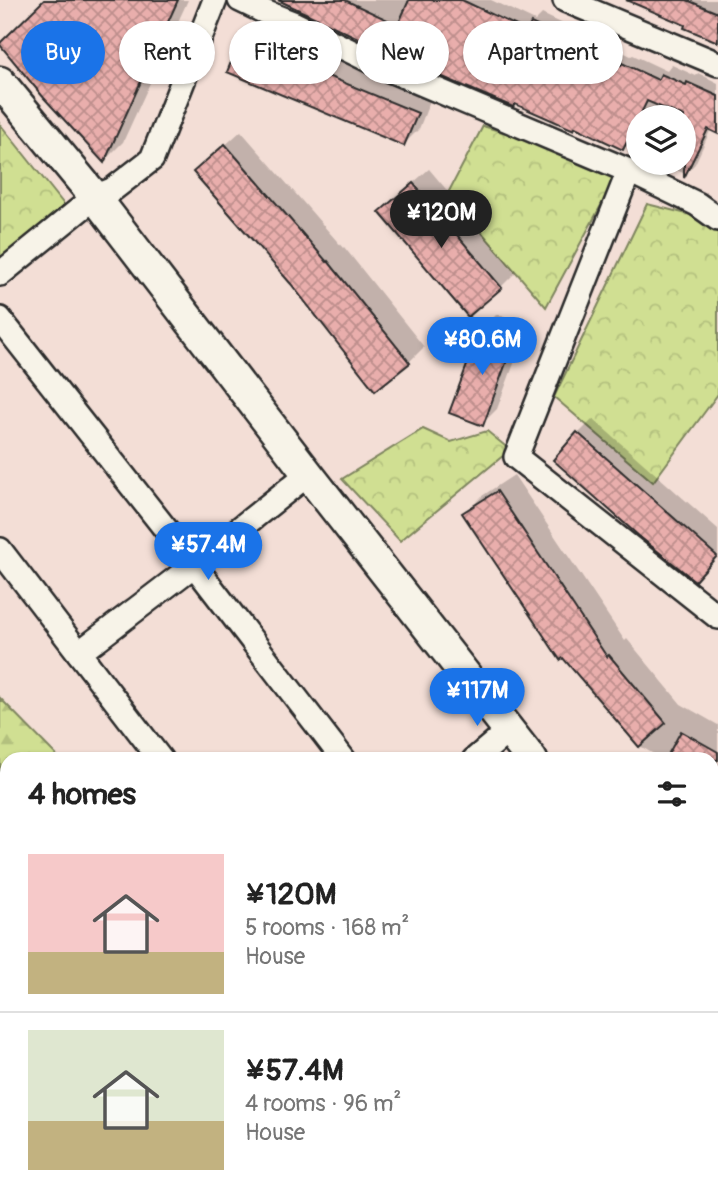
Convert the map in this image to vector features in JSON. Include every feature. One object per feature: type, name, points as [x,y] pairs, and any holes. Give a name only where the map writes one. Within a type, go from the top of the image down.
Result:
[{"type":"street","points":[[0,274],[95,197],[113,190],[152,159],[215,0]]},
{"type":"street","points":[[240,0],[385,68],[626,170]]},
{"type":"street","points":[[565,0],[718,64]]},
{"type":"street","points":[[0,82],[95,197],[525,752]]},
{"type":"street","points":[[627,175],[516,457],[718,617]]},
{"type":"street","points":[[637,175],[697,204],[718,219]]},
{"type":"street","points":[[0,319],[338,752]]},
{"type":"street","points":[[79,653],[308,474]]},
{"type":"street","points":[[0,550],[155,752]]},
{"type":"street","points":[[484,752],[508,732]]},
{"type":"green space","points":[[0,124],[66,207],[0,260]]},
{"type":"green space","points":[[483,126],[549,146],[618,174],[546,307],[448,193]]},
{"type":"green space","points":[[647,204],[699,217],[718,232],[718,394],[653,482],[554,397]]},
{"type":"green space","points":[[423,429],[451,442],[487,431],[510,450],[400,541],[342,479]]},
{"type":"green space","points":[[0,698],[53,752],[0,752]]},
{"type":"building","points":[[44,0],[178,0],[168,21],[119,21],[119,84],[140,84],[104,163],[32,84],[105,84],[105,21],[23,21]]},
{"type":"building","points":[[278,0],[345,0],[390,21],[356,21],[356,37],[342,30],[342,21],[322,21]]},
{"type":"building","points":[[409,0],[462,0],[506,21],[463,21],[463,84],[623,84],[623,63],[658,80],[661,74],[718,96],[718,134],[708,129],[696,154],[696,105],[656,105],[647,101],[645,105],[626,105],[626,144],[623,150],[575,127],[574,130],[515,104],[513,107],[449,80],[449,21],[400,21]]},
{"type":"building","points":[[626,0],[687,0],[718,13],[718,42],[684,28],[685,25]]},
{"type":"building","points":[[21,22],[21,70],[0,45]]},
{"type":"building","points":[[342,82],[418,113],[404,146],[256,84],[342,84]]},
{"type":"building","points":[[225,144],[328,261],[410,363],[375,391],[291,284],[193,172]]},
{"type":"building","points":[[413,183],[502,288],[468,317],[379,212]]},
{"type":"building","points":[[481,328],[514,341],[483,426],[449,413]]},
{"type":"building","points":[[577,432],[717,556],[695,581],[640,537],[553,460]]},
{"type":"building","points":[[497,491],[607,657],[609,655],[666,723],[639,747],[563,658],[560,660],[462,513]]},
{"type":"building","points":[[681,731],[718,752],[669,752]]}]
